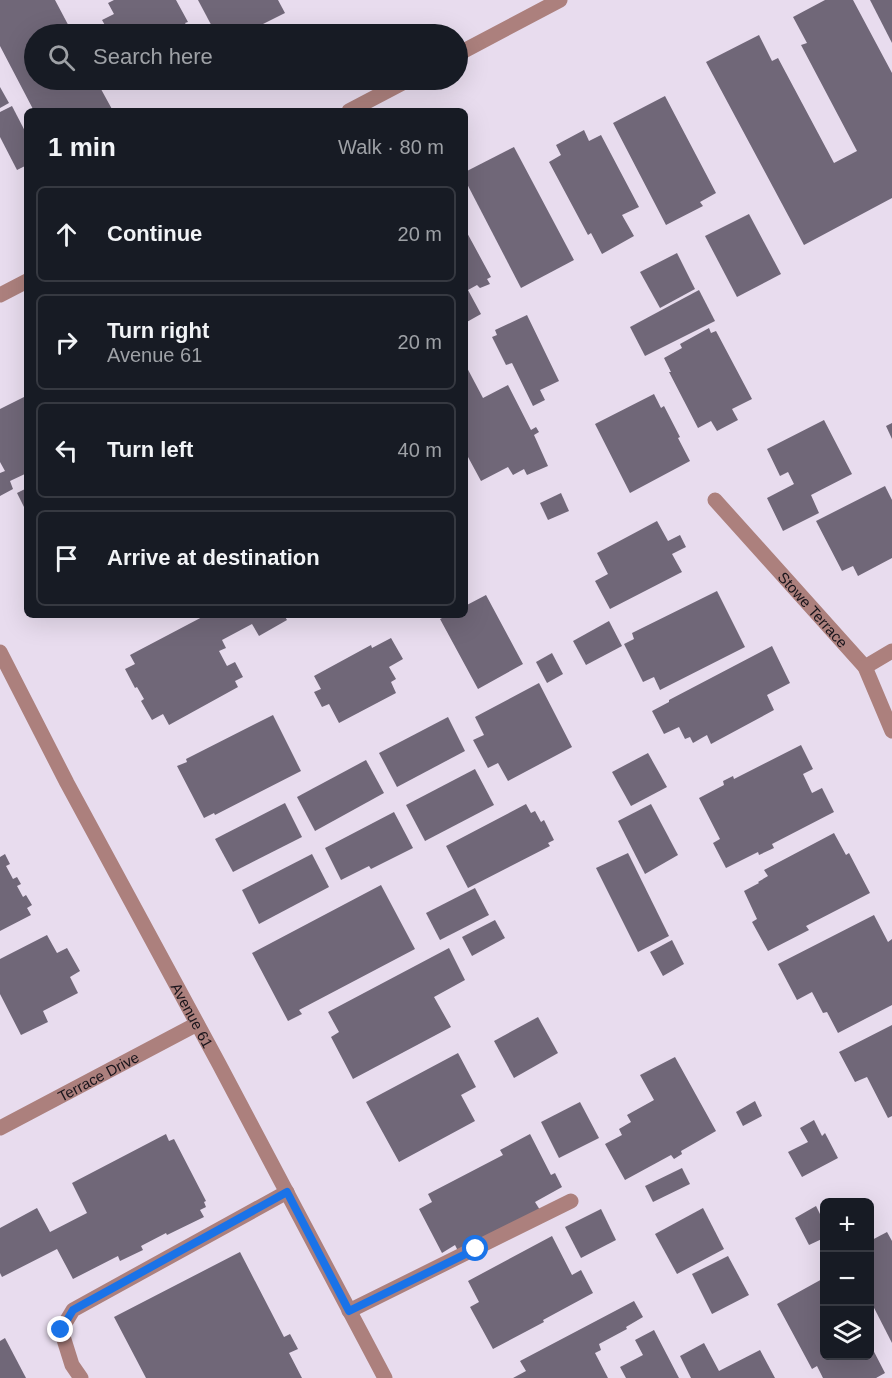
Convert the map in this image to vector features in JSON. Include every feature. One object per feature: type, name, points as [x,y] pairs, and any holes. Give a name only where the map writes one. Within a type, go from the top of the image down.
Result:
[{"type":"street","points":[[468,49],[560,0]]},
{"type":"street","points":[[355,108],[389,90]]},
{"type":"street","points":[[0,295],[24,283]]},
{"type":"street","name":"Stowe Terrace","points":[[715,500],[865,667],[892,731]]},
{"type":"street","points":[[865,667],[892,651]]},
{"type":"street","name":"Avenue 61","points":[[0,652],[385,1378]]},
{"type":"street","name":"Terrace Drive","points":[[0,1128],[197,1024]]},
{"type":"street","points":[[81,1378],[72,1365],[61,1330],[73,1310],[287,1192]]},
{"type":"street","points":[[349,1311],[571,1201]]},
{"type":"building","points":[[0,0],[55,0],[68,24],[24,24],[24,90],[101,90],[111,108],[32,108],[0,46]]},
{"type":"building","points":[[114,0],[176,0],[188,22],[186,24],[104,24],[102,20],[114,14],[108,3]]},
{"type":"building","points":[[198,0],[278,0],[285,13],[263,24],[211,24]]},
{"type":"building","points":[[825,0],[853,0],[892,73],[892,198],[804,245],[706,62],[759,35],[772,61],[778,58],[834,163],[857,151],[801,45],[807,43],[793,17]]},
{"type":"building","points":[[870,0],[892,0],[892,43]]},
{"type":"building","points":[[0,87],[9,103],[0,108]]},
{"type":"building","points":[[665,96],[716,193],[700,202],[703,206],[666,225],[613,123]]},
{"type":"building","points":[[12,106],[24,129],[24,166],[17,170],[0,137],[0,112]]},
{"type":"building","points":[[584,130],[589,141],[601,135],[639,207],[622,215],[634,236],[602,254],[591,233],[588,235],[549,162],[561,155],[556,145]]},
{"type":"building","points":[[514,147],[574,260],[521,288],[468,186],[468,170]]},
{"type":"building","points":[[749,214],[781,274],[737,297],[705,236]]},
{"type":"building","points":[[468,235],[491,277],[487,279],[490,284],[480,288],[477,285],[468,290]]},
{"type":"building","points":[[677,253],[695,289],[660,308],[640,272]]},
{"type":"building","points":[[468,290],[481,314],[468,321]]},
{"type":"building","points":[[699,290],[715,321],[645,356],[630,327]]},
{"type":"building","points":[[527,315],[559,381],[540,390],[545,400],[533,406],[512,363],[506,365],[492,337],[497,335],[495,330]]},
{"type":"building","points":[[709,328],[711,333],[716,331],[752,399],[732,409],[738,420],[717,431],[711,421],[698,428],[664,358],[682,348],[680,344]]},
{"type":"building","points":[[468,370],[483,398],[508,385],[531,430],[536,427],[539,432],[534,435],[548,466],[527,475],[524,469],[513,475],[508,467],[481,481],[468,457]]},
{"type":"building","points":[[654,394],[661,408],[664,406],[690,461],[630,493],[595,424]]},
{"type":"building","points":[[24,397],[24,474],[10,481],[13,489],[0,496],[0,473],[5,471],[0,462],[0,409]]},
{"type":"building","points":[[824,420],[852,474],[811,495],[819,513],[783,531],[767,498],[794,484],[788,472],[780,476],[767,449]]},
{"type":"building","points":[[892,423],[892,439],[886,426]]},
{"type":"building","points":[[885,486],[892,500],[892,558],[858,576],[853,566],[842,571],[816,521]]},
{"type":"building","points":[[24,490],[24,507],[17,493]]},
{"type":"building","points":[[561,493],[569,511],[548,520],[540,503]]},
{"type":"building","points":[[657,521],[668,541],[680,535],[686,547],[672,554],[682,572],[610,609],[595,581],[608,574],[597,553]]},
{"type":"building","points":[[717,591],[745,647],[660,690],[654,677],[643,682],[624,644],[634,639],[632,633]]},
{"type":"building","points":[[486,595],[523,664],[478,689],[440,619],[468,618],[468,604]]},
{"type":"building","points":[[200,618],[286,618],[287,620],[259,636],[252,624],[222,640],[226,648],[219,651],[227,666],[235,662],[243,677],[235,681],[238,687],[169,725],[163,714],[152,720],[141,701],[144,699],[125,669],[135,664],[130,655]]},
{"type":"building","points":[[609,621],[622,646],[586,665],[573,641]]},
{"type":"building","points":[[391,638],[403,659],[389,667],[396,679],[391,682],[396,693],[339,723],[329,704],[322,707],[314,692],[321,689],[314,676],[371,645],[372,648]]},
{"type":"building","points":[[772,646],[790,683],[767,695],[774,710],[711,744],[707,735],[693,743],[690,737],[685,739],[679,727],[664,734],[652,711]]},
{"type":"building","points":[[552,653],[563,674],[547,683],[536,662]]},
{"type":"building","points":[[539,683],[572,747],[508,781],[498,763],[488,768],[473,740],[484,735],[475,717]]},
{"type":"building","points":[[273,715],[301,771],[215,815],[214,813],[204,818],[177,766],[187,762],[186,759]]},
{"type":"building","points":[[448,717],[465,751],[397,787],[379,753]]},
{"type":"building","points":[[801,745],[813,769],[803,774],[812,793],[822,788],[834,812],[772,844],[774,848],[759,855],[758,852],[726,868],[713,843],[720,839],[699,798],[724,785],[723,781],[733,776],[734,779]]},
{"type":"building","points":[[648,753],[667,787],[631,806],[612,772]]},
{"type":"building","points":[[366,760],[384,793],[315,831],[297,797]]},
{"type":"building","points":[[475,769],[494,805],[425,841],[406,805]]},
{"type":"building","points":[[285,803],[302,837],[233,872],[215,839]]},
{"type":"building","points":[[526,804],[531,813],[535,811],[541,822],[544,820],[554,840],[548,843],[550,846],[468,888],[446,846]]},
{"type":"building","points":[[651,804],[678,855],[645,874],[618,821]]},
{"type":"building","points":[[394,812],[413,848],[371,869],[369,866],[341,880],[325,848]]},
{"type":"building","points":[[834,833],[846,855],[849,853],[870,893],[806,926],[809,930],[768,951],[752,922],[757,919],[744,891],[768,876],[764,870]]},
{"type":"building","points":[[628,853],[669,936],[638,952],[596,868]]},
{"type":"building","points":[[5,854],[10,864],[6,866],[13,879],[17,877],[21,884],[17,886],[23,897],[26,895],[32,905],[27,908],[31,915],[0,931],[0,857]]},
{"type":"building","points":[[312,854],[329,887],[259,924],[242,890]]},
{"type":"building","points":[[381,885],[415,949],[299,1010],[302,1014],[288,1021],[252,953]]},
{"type":"building","points":[[475,888],[489,915],[440,940],[426,913]]},
{"type":"building","points":[[874,915],[888,942],[892,939],[892,1005],[838,1033],[827,1012],[823,1013],[812,992],[797,1000],[778,964]]},
{"type":"building","points":[[495,920],[505,938],[472,956],[462,937]]},
{"type":"building","points":[[47,935],[57,953],[67,948],[80,971],[70,977],[78,993],[43,1011],[48,1022],[21,1035],[0,994],[0,959]]},
{"type":"building","points":[[672,940],[684,964],[663,976],[650,952]]},
{"type":"building","points":[[449,948],[465,980],[434,997],[451,1027],[353,1079],[331,1037],[339,1032],[328,1012]]},
{"type":"building","points":[[538,1017],[558,1053],[514,1078],[494,1041]]},
{"type":"building","points":[[892,1025],[892,1116],[888,1118],[867,1077],[855,1082],[839,1052]]},
{"type":"building","points":[[458,1053],[476,1087],[461,1095],[475,1121],[399,1162],[366,1102]]},
{"type":"building","points":[[675,1057],[716,1131],[681,1151],[682,1154],[674,1159],[671,1155],[625,1180],[605,1144],[622,1135],[619,1129],[631,1122],[627,1115],[654,1100],[640,1075]]},
{"type":"building","points":[[755,1101],[762,1116],[743,1126],[736,1112]]},
{"type":"building","points":[[580,1102],[599,1138],[559,1158],[541,1122]]},
{"type":"building","points":[[814,1120],[822,1136],[825,1133],[838,1158],[802,1177],[788,1152],[808,1142],[800,1128]]},
{"type":"building","points":[[166,1134],[169,1141],[174,1139],[206,1201],[204,1202],[206,1207],[200,1210],[204,1217],[141,1246],[143,1250],[120,1261],[118,1256],[73,1279],[57,1249],[2,1277],[0,1273],[0,1228],[37,1208],[50,1232],[87,1213],[72,1183]]},
{"type":"building","points":[[530,1134],[551,1175],[555,1173],[562,1187],[535,1202],[540,1210],[459,1253],[455,1245],[442,1253],[419,1209],[432,1202],[428,1194],[503,1155],[500,1150]]},
{"type":"building","points":[[682,1168],[690,1184],[653,1202],[645,1186]]},
{"type":"building","points":[[816,1206],[820,1214],[820,1240],[809,1245],[795,1218]]},
{"type":"building","points":[[703,1208],[724,1249],[677,1274],[655,1234]]},
{"type":"building","points":[[601,1209],[616,1240],[581,1258],[565,1227]]},
{"type":"building","points":[[887,1232],[892,1241],[892,1343],[874,1308],[874,1239]]},
{"type":"building","points":[[552,1236],[572,1275],[581,1270],[593,1293],[493,1349],[470,1307],[479,1302],[468,1281]]},
{"type":"building","points":[[240,1252],[284,1337],[290,1334],[298,1349],[289,1353],[302,1378],[146,1378],[114,1317]]},
{"type":"building","points":[[728,1256],[749,1295],[712,1314],[692,1274]]},
{"type":"building","points":[[820,1280],[820,1360],[874,1360],[874,1352],[885,1373],[876,1378],[823,1378],[817,1366],[812,1369],[777,1304]]},
{"type":"building","points":[[634,1301],[643,1317],[626,1327],[627,1329],[599,1344],[601,1350],[595,1353],[608,1378],[513,1378],[526,1371],[520,1361]]},
{"type":"building","points":[[654,1330],[679,1378],[626,1378],[620,1367],[643,1355],[635,1340]]},
{"type":"building","points":[[5,1338],[26,1378],[0,1378],[0,1341]]},
{"type":"building","points":[[704,1343],[719,1371],[760,1350],[775,1378],[691,1378],[680,1356]]},
{"type":"route","points":[[61,1330],[73,1310],[287,1192],[349,1311],[476,1249]]}]
